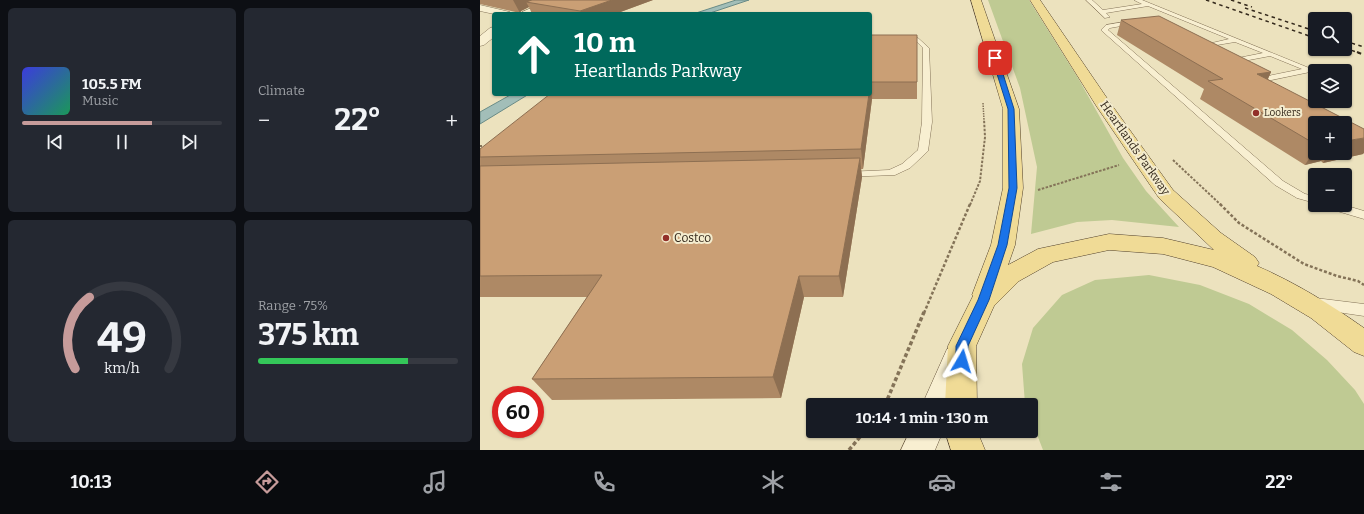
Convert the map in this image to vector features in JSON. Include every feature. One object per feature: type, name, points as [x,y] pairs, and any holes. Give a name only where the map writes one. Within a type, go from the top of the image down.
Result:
[{"type":"main road","points":[[961,398],[962,346],[984,300],[1002,245],[1013,188],[1011,109],[976,0]]},
{"type":"main road","name":"Heartlands Parkway","points":[[1035,0],[1105,107],[1166,194],[1213,238],[1280,287]]},
{"type":"main road","points":[[984,300],[1010,275],[1046,255],[1109,242],[1163,246],[1220,260],[1280,287],[1320,311],[1364,344]]},
{"type":"main road","points":[[964,438],[968,450]]},
{"type":"street","points":[[531,12],[559,0]]},
{"type":"street","points":[[480,8],[497,12]]},
{"type":"street","points":[[480,42],[492,33]]},
{"type":"street","points":[[941,398],[962,346]]},
{"type":"street","points":[[918,450],[924,438]]},
{"type":"lane","points":[[1089,0],[1115,25]]},
{"type":"lane","points":[[1137,0],[1271,54],[1310,70],[1262,80],[1225,62],[1271,54]]},
{"type":"lane","points":[[1101,12],[1149,5]]},
{"type":"lane","points":[[1157,19],[1177,16]]},
{"type":"lane","points":[[1143,21],[1108,26],[1104,30],[1279,183],[1301,196],[1308,198]]},
{"type":"lane","points":[[1190,30],[1204,27]]},
{"type":"lane","points":[[838,175],[891,173],[906,166],[923,151],[927,122],[926,48],[918,40]]},
{"type":"lane","points":[[1210,54],[1195,46],[1236,40]]},
{"type":"lane","points":[[1352,211],[1364,215]]},
{"type":"lane","points":[[1306,303],[1364,310]]},
{"type":"path","points":[[888,398],[980,182],[985,137],[983,97]]},
{"type":"path","points":[[1171,157],[1239,223],[1304,264],[1364,284]]},
{"type":"path","points":[[980,182],[1013,188],[1040,190],[1124,164],[1176,163]]},
{"type":"path","points":[[849,450],[860,438]]},
{"type":"green space","points":[[988,0],[1029,0],[1078,78],[1123,158],[1146,191],[1179,227],[1112,220],[1077,222],[1031,234],[1037,167],[1020,88]]},
{"type":"green space","points":[[1149,275],[1200,285],[1249,304],[1292,330],[1327,360],[1355,390],[1364,404],[1364,450],[1043,450],[1038,437],[1038,398],[1025,398],[1022,364],[1033,328],[1062,295],[1095,280]]},
{"type":"water","points":[[736,0],[749,0],[713,12],[699,12]]},
{"type":"water","points":[[508,96],[526,96],[480,124],[480,112]]},
{"type":"building","points":[[532,0],[612,0],[580,11],[526,2]]},
{"type":"building","points":[[1159,16],[1271,72],[1257,74],[1308,100],[1308,108],[1323,108],[1339,116],[1308,116],[1308,140],[1208,81],[1223,79],[1121,20]]},
{"type":"building","points":[[872,35],[917,35],[917,82],[872,82]]},
{"type":"building","points":[[547,96],[869,96],[861,149],[480,157],[480,149]]},
{"type":"building","points":[[1352,123],[1364,129],[1364,138],[1352,140]]},
{"type":"building","name":"Costco","points":[[860,158],[839,276],[799,276],[773,377],[532,379],[602,275],[480,276],[480,166]]},
{"type":"railway","points":[[1206,0],[1308,36]]},
{"type":"railway","points":[[1231,0],[1252,7]]},
{"type":"railway","points":[[1245,8],[1308,29]]},
{"type":"railway","points":[[1352,43],[1364,47]]},
{"type":"railway","points":[[1352,50],[1359,53]]},
{"type":"railway","points":[[1357,52],[1364,55]]},
{"type":"place","name":"Lookers","points":[[1256,113]]},
{"type":"place","name":"Costco","points":[[666,238]]},
{"type":"route","points":[[962,361],[962,346],[984,300],[1002,245],[1013,188],[1011,109],[995,58]]}]
